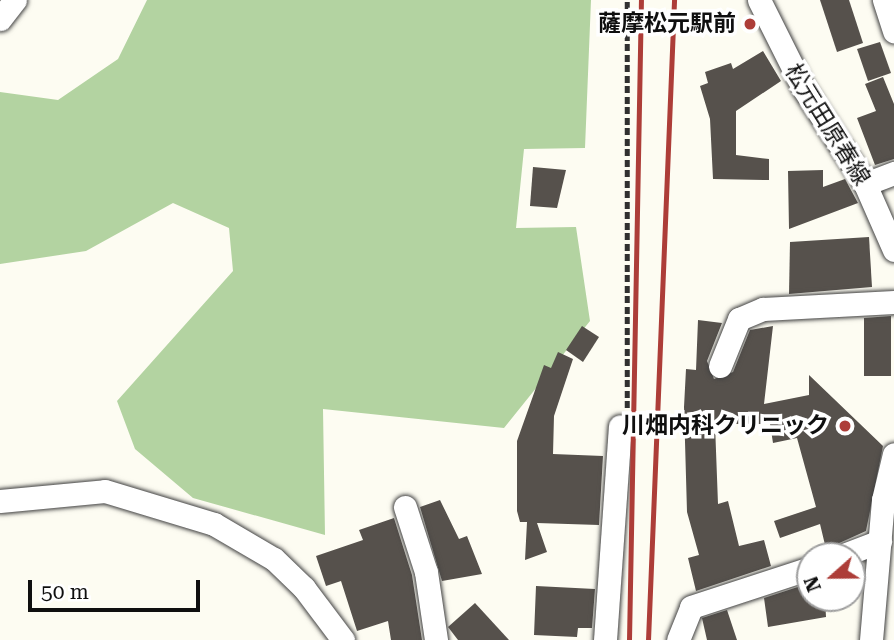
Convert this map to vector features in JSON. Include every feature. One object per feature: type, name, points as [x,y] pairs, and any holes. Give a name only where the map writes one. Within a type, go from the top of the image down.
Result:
[{"type":"street","points":[[0,19],[15,0]]},
{"type":"street","name":"松元田原春線","points":[[759,0],[802,86],[865,184],[894,250]]},
{"type":"street","points":[[884,0],[894,31]]},
{"type":"street","points":[[865,184],[894,173]]},
{"type":"street","points":[[720,366],[739,319],[763,309],[894,302]]},
{"type":"street","points":[[605,640],[620,427]]},
{"type":"street","points":[[872,640],[880,541],[889,499],[894,454]]},
{"type":"street","points":[[0,500],[104,491],[214,524],[274,559],[304,587],[343,640]]},
{"type":"street","points":[[405,507],[426,572],[436,640]]},
{"type":"street","points":[[866,546],[880,541]]},
{"type":"street","points":[[678,640],[691,607],[796,573]]},
{"type":"path","points":[[620,427],[626,420],[627,0]]},
{"type":"green space","points":[[147,0],[591,0],[585,148],[524,149],[516,228],[576,227],[590,321],[504,428],[323,409],[325,535],[193,498],[135,449],[117,401],[233,271],[229,228],[173,203],[86,251],[0,264],[0,92],[58,100],[118,59]]},
{"type":"building","points":[[820,0],[849,0],[863,43],[837,52]]},
{"type":"building","points":[[880,42],[891,73],[868,81],[857,49]]},
{"type":"building","points":[[763,51],[781,81],[736,111],[736,155],[769,159],[769,180],[713,179],[710,119],[700,86],[708,83],[705,72],[731,63],[733,69]]},
{"type":"building","points":[[883,77],[894,104],[894,159],[875,165],[857,118],[876,111],[865,84]]},
{"type":"building","points":[[533,167],[566,170],[557,208],[530,206]]},
{"type":"building","points":[[823,170],[823,187],[845,179],[858,203],[789,229],[788,171]]},
{"type":"building","points":[[869,237],[872,287],[789,294],[790,242]]},
{"type":"building","points":[[891,316],[891,376],[864,376],[864,318]]},
{"type":"building","points":[[698,320],[722,323],[707,361],[714,379],[733,372],[750,330],[773,326],[764,404],[809,395],[809,375],[883,446],[866,531],[842,542],[824,542],[820,524],[780,538],[774,521],[816,507],[797,438],[773,443],[770,424],[715,424],[718,504],[728,501],[739,546],[764,540],[771,566],[696,591],[688,558],[699,555],[687,512],[684,407],[686,369],[696,370]]},
{"type":"building","points":[[582,326],[599,337],[583,362],[566,350]]},
{"type":"building","points":[[558,352],[573,359],[554,416],[553,454],[603,456],[599,525],[537,523],[547,552],[525,560],[527,522],[520,522],[517,511],[517,441],[544,365],[551,368]]},
{"type":"building","points":[[440,500],[459,539],[467,536],[482,574],[442,581],[420,507]]},
{"type":"building","points":[[394,518],[412,575],[422,640],[391,640],[388,621],[357,631],[341,581],[326,586],[316,556],[363,540],[359,530]]},
{"type":"building","points":[[536,586],[595,589],[592,628],[578,628],[577,637],[534,635]]},
{"type":"building","points":[[796,588],[796,612],[826,612],[826,617],[768,627],[764,598]]},
{"type":"building","points":[[475,603],[509,640],[458,640],[448,627]]},
{"type":"building","points":[[727,610],[737,640],[707,640],[702,618]]},
{"type":"railway","points":[[629,640],[641,0]]},
{"type":"railway","points":[[648,640],[674,0]]},
{"type":"place","name":"薩摩松元駅前","points":[[750,24]]},
{"type":"place","name":"川畑内科クリニック","points":[[845,426]]}]
